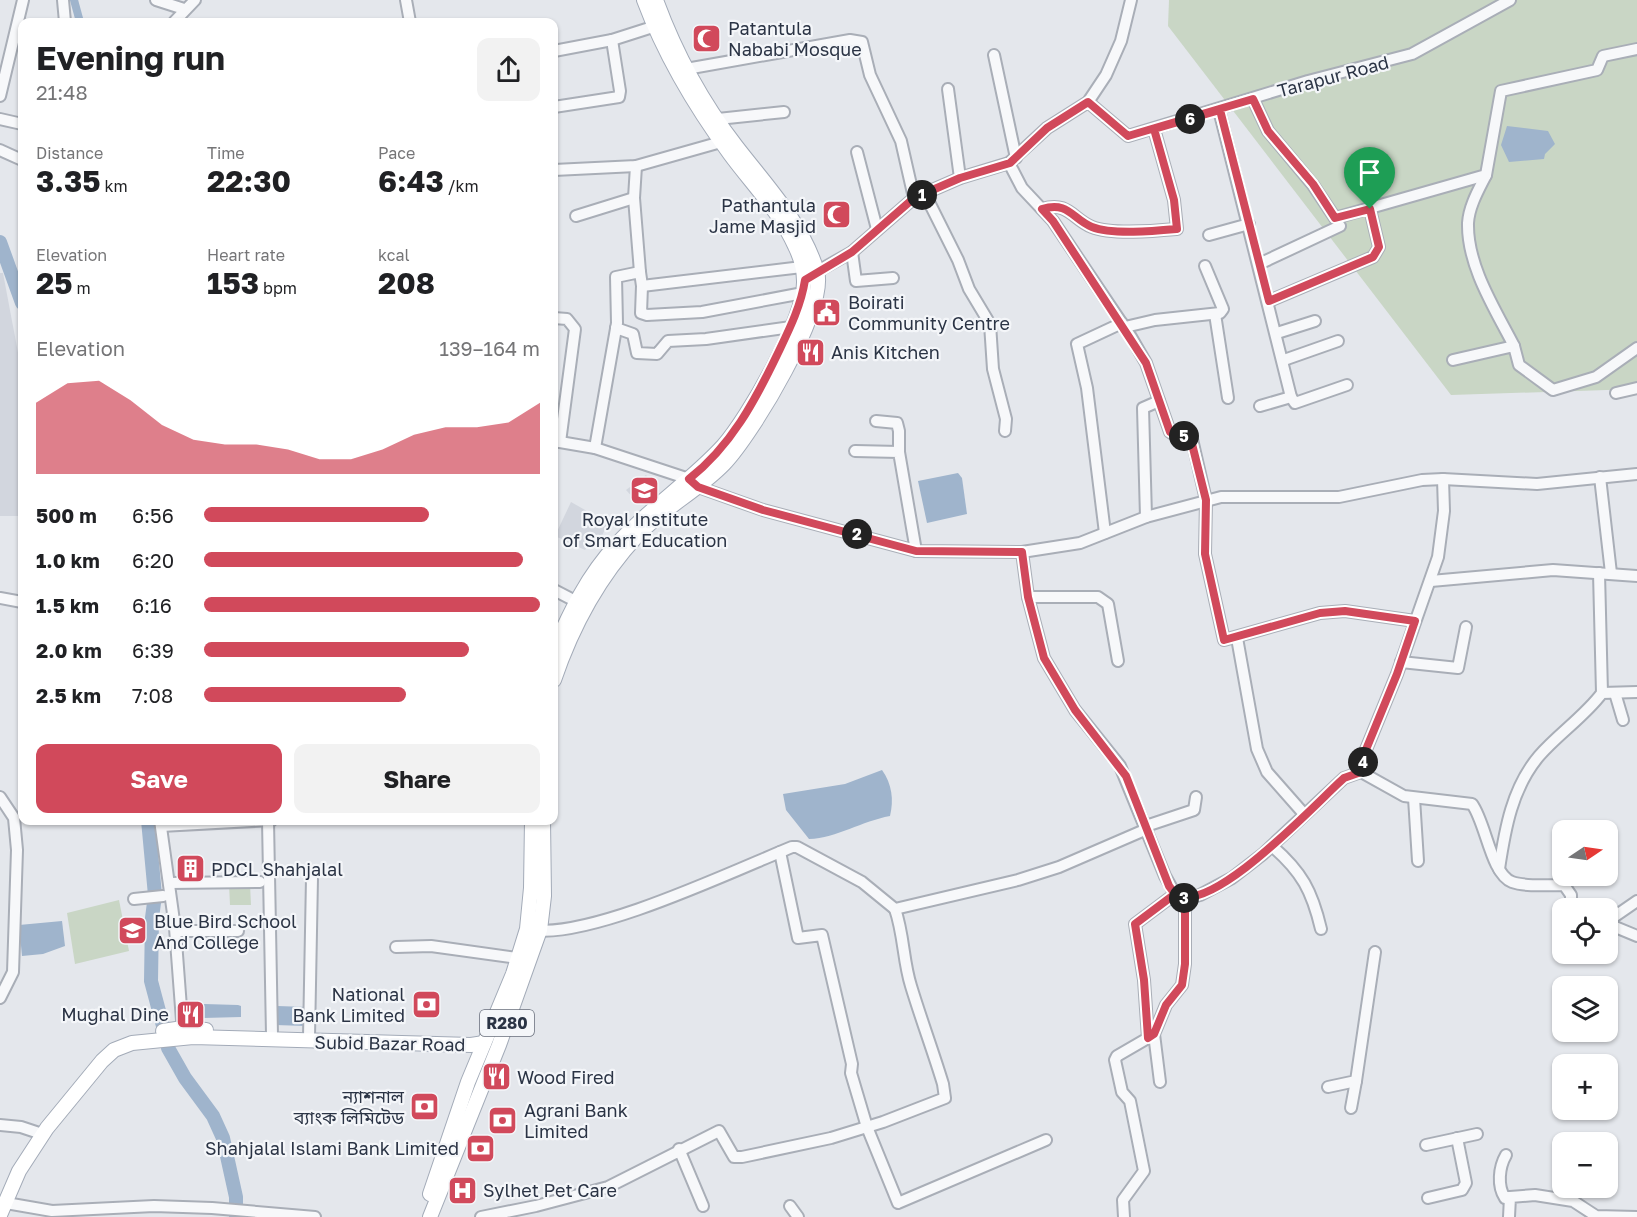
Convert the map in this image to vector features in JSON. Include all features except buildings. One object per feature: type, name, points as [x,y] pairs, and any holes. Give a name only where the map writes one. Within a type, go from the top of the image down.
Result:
[{"type":"main road","points":[[644,0],[718,119],[740,159],[795,244],[803,280],[791,327],[757,397],[737,429],[693,483]]},
{"type":"main road","points":[[558,643],[582,604],[637,536],[693,483],[745,440],[773,393],[811,315],[818,291],[817,271],[794,222],[773,190],[721,142],[680,81],[659,25],[656,0]]},
{"type":"main road","points":[[558,669],[582,604]]},
{"type":"main road","name":"R280","points":[[426,1217],[441,1161],[484,1043],[517,958],[534,929],[531,888],[532,825]]},
{"type":"main road","name":"R280","points":[[430,1217],[499,1045],[544,896],[543,825]]},
{"type":"main road","name":"Subid Bazar Road","points":[[183,1033],[471,1045],[484,1043]]},
{"type":"main road","name":"Subid Bazar Road","points":[[2,1203],[38,1133],[110,1041],[183,1033],[475,1039],[484,1043]]},
{"type":"street","points":[[19,18],[23,0]]},
{"type":"street","points":[[63,0],[65,18]]},
{"type":"street","points":[[156,0],[184,9]]},
{"type":"street","points":[[177,18],[195,0]]},
{"type":"street","points":[[407,0],[409,18]]},
{"type":"street","points":[[636,166],[634,198],[642,286],[641,313],[646,315],[702,312],[803,280],[852,252],[877,229],[920,196],[960,178],[1013,160],[1047,128],[1088,102],[1106,75],[1120,41],[1131,0]]},
{"type":"street","name":"Tarapur Road","points":[[1088,102],[1128,136],[1412,54],[1510,0]]},
{"type":"street","points":[[0,96],[18,21]]},
{"type":"street","points":[[558,50],[612,40],[659,25]]},
{"type":"street","points":[[558,106],[619,97],[612,40]]},
{"type":"street","points":[[686,69],[850,40],[862,42],[870,75],[901,141],[920,196],[958,260],[969,289],[990,324],[993,369],[1006,419],[1005,431]]},
{"type":"street","points":[[1637,48],[1604,56],[1597,70],[1501,91],[1486,175],[1470,211],[1468,222],[1470,244],[1478,270],[1514,346],[1519,365],[1553,390],[1596,377],[1637,348]]},
{"type":"street","points":[[994,55],[1013,160],[1022,188],[1053,221],[1124,325],[1146,363],[1170,432],[1191,440],[1206,500],[1205,554],[1214,604],[1224,640],[1296,619],[1345,611],[1415,621]]},
{"type":"street","points":[[948,89],[960,178]]},
{"type":"street","points":[[1253,99],[1268,131],[1313,184],[1335,218],[1486,175]]},
{"type":"street","points":[[1220,110],[1284,360],[1291,397],[1294,403],[1347,385]]},
{"type":"street","points":[[718,119],[784,112]]},
{"type":"street","points":[[0,119],[18,123]]},
{"type":"street","points":[[1042,209],[1058,206],[1077,215],[1090,227],[1104,230],[1177,229],[1174,200],[1154,129]]},
{"type":"street","points":[[558,170],[636,166],[721,142]]},
{"type":"street","points":[[0,150],[18,158]]},
{"type":"street","points":[[857,152],[877,229]]},
{"type":"street","points":[[576,216],[634,198]]},
{"type":"street","points":[[1269,301],[1373,257],[1379,247],[1370,209]]},
{"type":"street","points":[[1209,235],[1249,224]]},
{"type":"street","points":[[1259,264],[1340,226]]},
{"type":"street","points":[[852,252],[856,281],[893,278]]},
{"type":"street","points":[[1105,533],[1087,388],[1077,344],[1124,325],[1215,314],[1223,309],[1205,266]]},
{"type":"street","points":[[595,448],[616,328],[616,276],[640,272]]},
{"type":"street","points":[[642,286],[803,280]]},
{"type":"street","points":[[1215,314],[1227,398]]},
{"type":"street","points":[[558,318],[571,320],[574,329],[558,434]]},
{"type":"street","points":[[1277,333],[1315,321]]},
{"type":"street","points":[[616,328],[633,334],[637,353],[657,354],[668,341],[706,339],[791,327]]},
{"type":"street","points":[[1284,360],[1338,341]]},
{"type":"street","points":[[1453,360],[1514,346]]},
{"type":"street","points":[[1616,393],[1637,388]]},
{"type":"street","points":[[1260,406],[1291,397]]},
{"type":"street","points":[[1146,517],[1143,408],[1160,401]]},
{"type":"street","points":[[876,421],[897,423],[899,452],[916,551]]},
{"type":"street","points":[[558,441],[595,448],[763,510],[916,551],[1022,552],[1080,543],[1146,517],[1221,497],[1339,497],[1443,479],[1537,484],[1637,474]]},
{"type":"street","points":[[855,451],[899,452]]},
{"type":"street","points":[[1600,477],[1611,573]]},
{"type":"street","points":[[1361,772],[1365,752],[1401,662],[1438,556],[1444,512],[1443,479]]},
{"type":"street","points":[[1022,552],[1028,597],[1044,658],[1075,710],[1120,766],[1165,876],[1180,897],[1185,964],[1182,985],[1166,1005],[1151,1036],[1116,1057],[1122,1092],[1130,1101],[1144,1171],[1124,1200],[1124,1217]]},
{"type":"street","points":[[1431,581],[1553,570],[1637,576]]},
{"type":"street","points":[[1599,573],[1602,693]]},
{"type":"street","points":[[558,592],[582,604]]},
{"type":"street","points":[[0,597],[18,601]]},
{"type":"street","points":[[1028,597],[1098,597],[1108,604],[1118,661]]},
{"type":"street","points":[[1401,662],[1458,668],[1466,627]]},
{"type":"street","points":[[1237,638],[1257,749],[1268,772],[1304,814]]},
{"type":"street","points":[[1499,873],[1505,832],[1518,788],[1538,757],[1602,693],[1637,692]]},
{"type":"street","points":[[1615,693],[1623,720]]},
{"type":"street","points":[[1160,1082],[1135,924],[1180,897],[1206,893],[1232,878],[1272,846],[1344,778],[1361,772]]},
{"type":"street","points":[[1361,772],[1396,793],[1414,798],[1472,804],[1488,838],[1499,873],[1512,882],[1564,885],[1571,898]]},
{"type":"street","points":[[0,797],[14,818],[17,850],[13,972],[0,999]]},
{"type":"street","points":[[895,909],[1018,880],[1059,867],[1146,827],[1194,810],[1196,797]]},
{"type":"street","points":[[1414,798],[1418,861]]},
{"type":"street","points":[[160,825],[176,931],[183,1033]]},
{"type":"street","points":[[270,825],[272,1035]]},
{"type":"street","points":[[1272,846],[1293,864],[1301,875],[1313,898],[1320,929]]},
{"type":"street","points":[[481,1217],[536,1206],[608,1187],[679,1149],[719,1131],[734,1157],[742,1157],[867,1127],[945,1098],[946,1095],[911,988],[905,962],[903,931],[895,909],[862,882],[797,847],[614,916],[572,928],[534,929]]},
{"type":"street","points":[[780,852],[798,938],[822,935],[852,1064],[851,1073],[867,1127],[898,1203],[1047,1140]]},
{"type":"street","points":[[309,1037],[312,878]]},
{"type":"street","points":[[169,883],[260,882]]},
{"type":"street","points":[[134,899],[163,896]]},
{"type":"street","points":[[1618,915],[1637,901]]},
{"type":"street","points":[[1618,927],[1637,936]]},
{"type":"street","points":[[176,931],[238,932]]},
{"type":"street","points":[[396,947],[430,946],[517,958]]},
{"type":"street","points":[[1351,1108],[1375,952]]},
{"type":"street","points":[[484,1043],[499,1045]]},
{"type":"street","points":[[1328,1087],[1356,1081]]},
{"type":"street","points":[[0,1125],[38,1133]]},
{"type":"street","points":[[1426,1145],[1477,1134]]},
{"type":"street","points":[[1428,1198],[1462,1190],[1466,1183],[1457,1138]]},
{"type":"street","points":[[679,1149],[703,1206]]},
{"type":"street","points":[[1506,1155],[1499,1168],[1505,1198],[1534,1195],[1573,1201],[1596,1216],[1637,1217]]},
{"type":"street","points":[[1509,1217],[1510,1197]]},
{"type":"street","points":[[2,1203],[88,1214],[154,1206],[315,1217]]},
{"type":"street","points":[[790,1206],[798,1217]]},
{"type":"shaded area","points":[[0,273],[3,273],[18,353],[18,516],[0,516]]},
{"type":"shaded area","points":[[646,475],[657,489],[638,503],[626,490]]},
{"type":"shaded area","points":[[571,502],[608,523],[599,542],[592,539],[585,550],[558,537],[558,530]]},
{"type":"green space","points":[[1169,0],[1637,0],[1637,389],[1451,395],[1168,26]]},
{"type":"green space","points":[[229,884],[250,884],[251,905],[230,905]]},
{"type":"green space","points":[[119,900],[129,951],[75,964],[67,913]]},
{"type":"water","points":[[1507,126],[1548,131],[1555,144],[1545,154],[1544,159],[1509,162],[1501,145]]},
{"type":"water","points":[[958,473],[962,478],[967,514],[927,523],[918,481]]},
{"type":"water","points":[[882,770],[891,792],[890,816],[830,836],[809,839],[786,810],[783,794],[845,784]]},
{"type":"water","points":[[62,921],[65,946],[43,954],[22,956],[19,925]]},
{"type":"water","points":[[204,1004],[241,1006],[241,1017],[203,1018]]},
{"type":"water","points":[[277,1006],[307,1007],[306,1026],[275,1025]]},
{"type":"waterway","points":[[74,0],[79,18]]},
{"type":"waterway","points":[[0,242],[18,292]]},
{"type":"waterway","points":[[148,825],[155,895],[152,918],[151,981],[163,1026]]},
{"type":"waterway","points":[[168,1048],[185,1078],[213,1116],[223,1138],[236,1197],[236,1217]]},
{"type":"place","name":"Patantula Nababi Mosque","points":[[707,38]]},
{"type":"place","name":"Pathantula Jame Masjid","points":[[837,215]]},
{"type":"place","name":"Boirati Community Centre","points":[[827,312]]},
{"type":"place","name":"Anis Kitchen","points":[[810,352]]},
{"type":"place","name":"Royal Institute of Smart Education","points":[[645,490]]},
{"type":"place","name":"PDCL Shahjalal","points":[[190,869]]},
{"type":"place","name":"Blue Bird School And College","points":[[133,931]]},
{"type":"place","name":"National Bank Limited","points":[[426,1004]]},
{"type":"place","name":"Mughal Dine","points":[[190,1014]]},
{"type":"place","name":"Wood Fired","points":[[496,1077]]},
{"type":"place","name":"ন্যাশনাল ব্যাংক লিমিটেড","points":[[425,1106]]},
{"type":"place","name":"Agrani Bank Limited","points":[[503,1120]]},
{"type":"place","name":"Shahjalal Islami Bank Limited","points":[[480,1148]]},
{"type":"place","name":"Sylhet Pet Care","points":[[462,1190]]},
{"type":"route","points":[[1370,209],[1335,218],[1313,184],[1268,131],[1253,99],[1128,136],[1088,102],[1047,128],[1010,163],[960,178],[914,198],[852,252],[805,280],[791,327],[757,397],[737,429],[723,446],[699,472],[689,479],[698,487],[763,510],[916,551],[1022,552],[1028,597],[1044,658],[1075,710],[1126,776],[1169,886],[1175,894],[1185,899],[1185,964],[1182,985],[1166,1005],[1156,1031],[1148,1038],[1144,980],[1135,924],[1175,894],[1180,897],[1185,899],[1200,895],[1232,878],[1272,846],[1344,778],[1361,772],[1365,752],[1397,674],[1415,621],[1345,611],[1320,613],[1224,640],[1214,604],[1205,554],[1206,500],[1191,440],[1186,436],[1174,436],[1170,432],[1146,363],[1115,311],[1053,221],[1042,209],[1058,206],[1077,215],[1090,227],[1104,230],[1177,229],[1174,200],[1154,129],[1220,110],[1269,301],[1373,257],[1379,247],[1370,209]]}]
